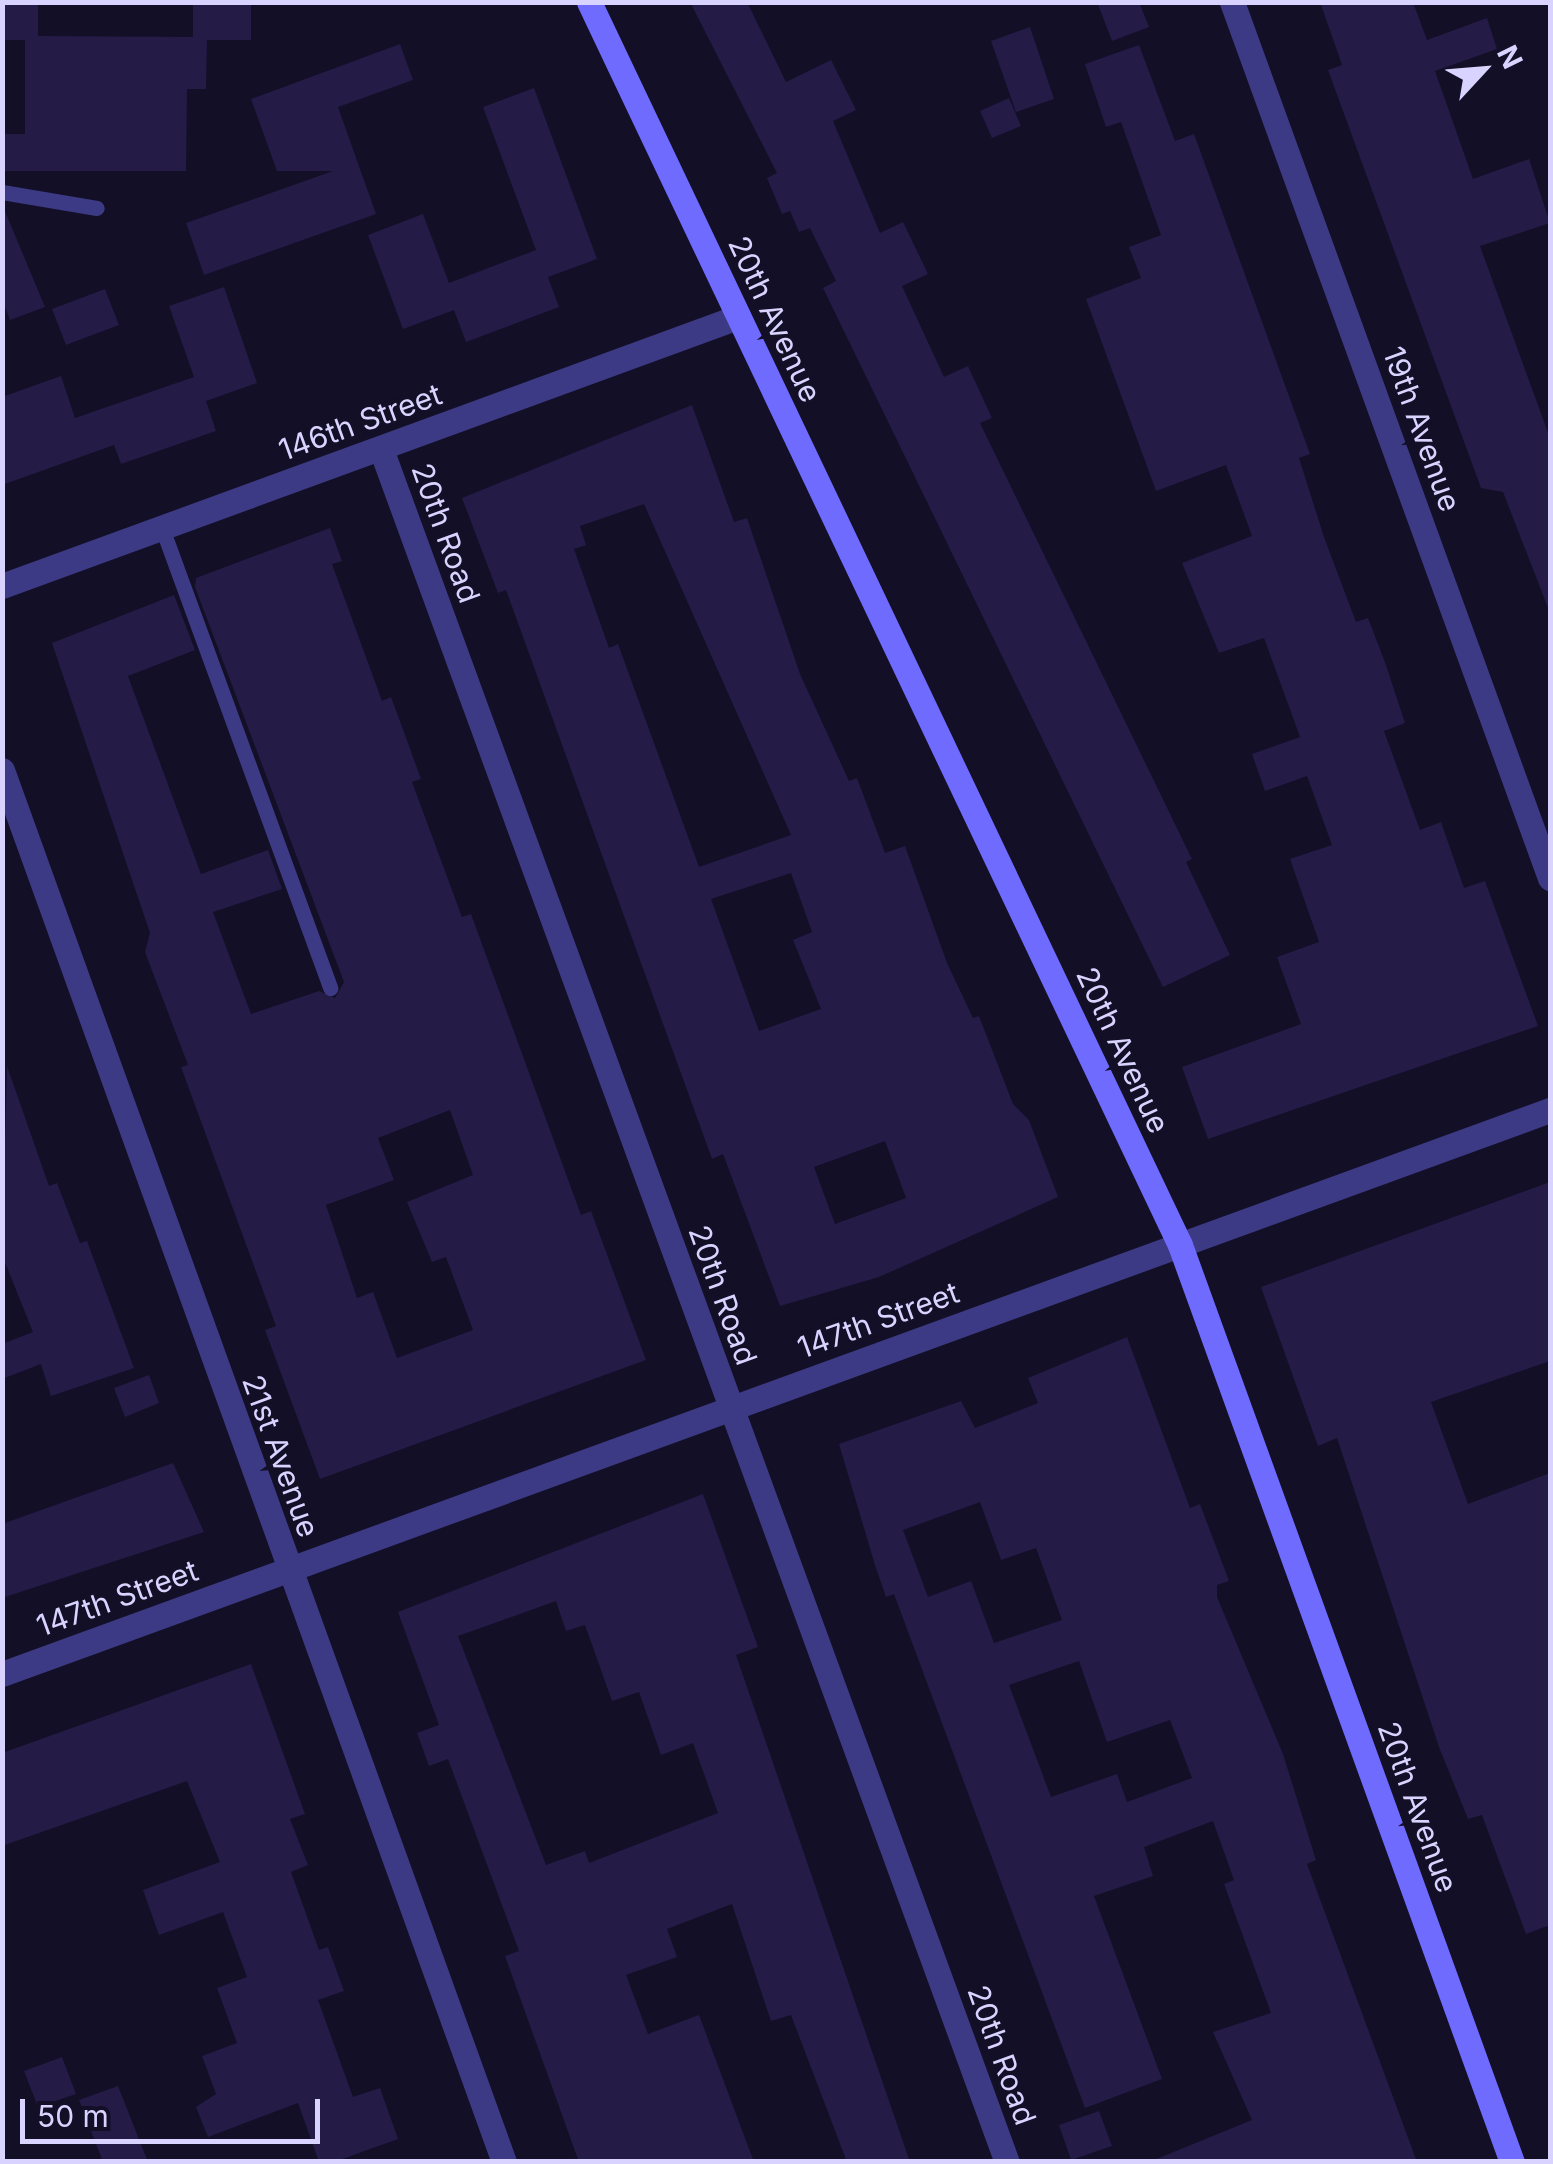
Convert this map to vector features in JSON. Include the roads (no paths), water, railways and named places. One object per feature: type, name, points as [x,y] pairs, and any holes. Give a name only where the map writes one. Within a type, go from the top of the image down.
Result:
[{"type":"street","name":"20th Avenue","points":[[589,2],[1180,1245],[1512,2162]]},
{"type":"street","name":"19th Avenue","points":[[1232,2],[1550,878]]},
{"type":"street","name":"146th Street","points":[[2,586],[738,316]]},
{"type":"street","name":"20th Road","points":[[381,449],[1007,2162]]},
{"type":"street","name":"21st Avenue","points":[[2,770],[504,2162]]},
{"type":"street","name":"147th Street","points":[[2,1674],[1550,1110]]},
{"type":"lane","points":[[2,192],[97,208]]},
{"type":"lane","points":[[162,528],[330,988]]}]
